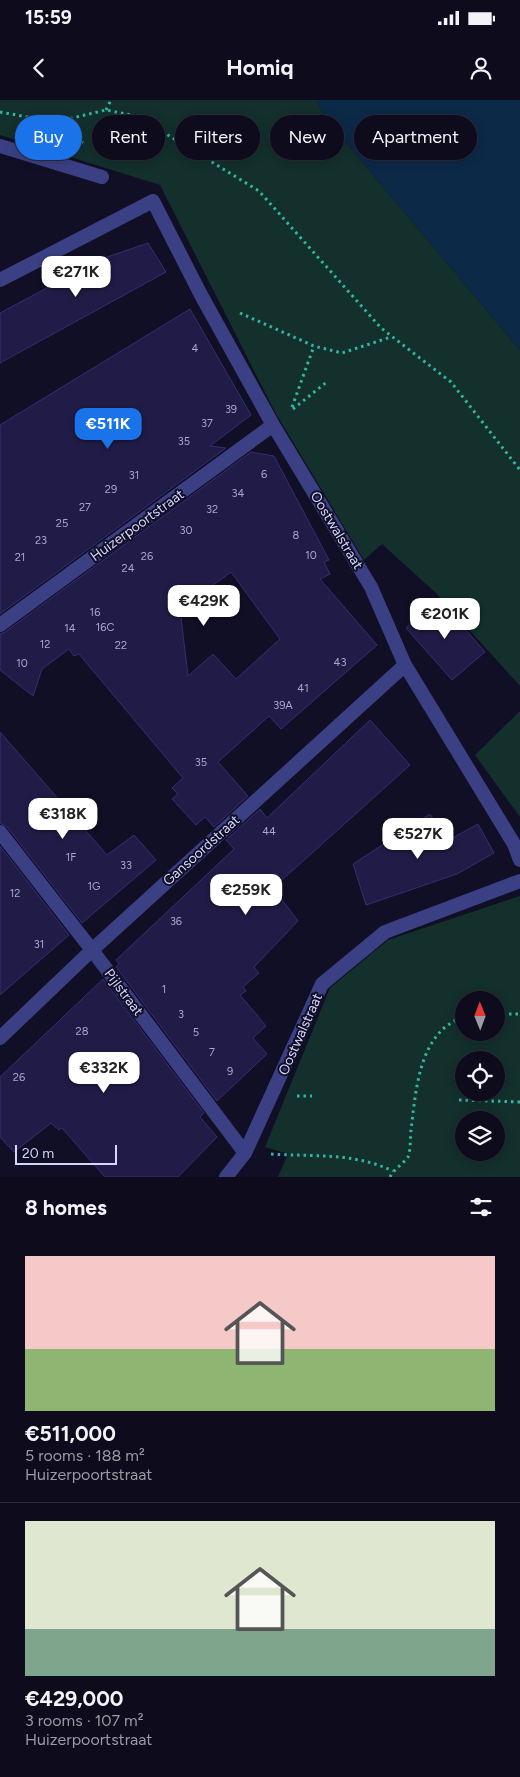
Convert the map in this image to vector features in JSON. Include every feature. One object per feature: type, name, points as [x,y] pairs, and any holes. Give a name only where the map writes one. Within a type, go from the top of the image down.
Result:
[{"type":"street","points":[[0,146],[102,176]]},
{"type":"street","name":"Oostwalstraat","points":[[0,280],[153,201],[201,295],[273,425],[371,587],[405,665],[514,844],[520,860]]},
{"type":"street","name":"Huizerpoortstraat","points":[[0,625],[273,425]]},
{"type":"street","name":"Gansoordstraat","points":[[0,1038],[92,950],[405,665]]},
{"type":"street","name":"Pijlstraat","points":[[0,832],[92,950],[245,1153]]},
{"type":"street","name":"Oostwalstraat","points":[[226,1177],[245,1153],[322,984],[385,932],[520,880]]},
{"type":"path","points":[[106,110],[111,100]]},
{"type":"path","points":[[0,112],[55,122],[106,110],[137,116],[259,191],[380,328],[451,382],[520,470]]},
{"type":"path","points":[[201,295],[314,346],[342,353],[391,336]]},
{"type":"path","points":[[314,346],[291,410],[328,381]]},
{"type":"path","points":[[505,1014],[520,1014]]},
{"type":"path","points":[[390,1177],[393,1171],[408,1156],[415,1097],[427,1051],[436,1034],[455,1020]]},
{"type":"path","points":[[292,1096],[312,1096]]},
{"type":"path","points":[[490,1101],[520,1102]]},
{"type":"path","points":[[302,1156],[328,1154],[376,1163],[393,1171]]},
{"type":"green space","points":[[0,100],[316,100],[325,115],[270,115],[270,160],[344,160],[344,140],[354,152],[354,160],[361,160],[520,350],[520,686],[437,594],[382,544],[364,560],[275,412],[160,185],[80,160],[82,160],[82,115],[15,115],[15,140],[0,135]]},
{"type":"green space","points":[[520,711],[520,817],[475,755]]},
{"type":"green space","points":[[520,896],[520,1177],[278,1177],[288,1154],[265,1147],[330,988],[388,940]]},
{"type":"water","points":[[316,100],[520,100],[520,350],[361,160],[477,160],[477,115],[354,115],[354,152],[344,140],[344,115],[325,115]]},
{"type":"building","points":[[148,243],[166,272],[0,363],[0,313],[88,266],[87,264]]},
{"type":"building","points":[[190,309],[251,415],[210,446],[226,448],[0,614],[0,425]]},
{"type":"building","points":[[251,452],[274,456],[329,560],[324,562],[330,574],[320,579],[377,645],[281,729],[269,716],[218,762],[248,796],[214,827],[205,817],[196,825],[172,799],[178,794],[172,788],[183,778],[79,654],[74,656],[69,649],[42,669],[33,696],[0,670],[0,634]],"holes":[[[231,572],[280,639],[236,679],[213,654],[188,676],[180,609]]]},
{"type":"building","points":[[439,599],[485,652],[452,680],[406,628]]},
{"type":"building","points":[[370,720],[410,765],[273,888],[298,921],[254,967],[259,973],[243,987],[246,991],[240,995],[266,1026],[253,1038],[267,1054],[217,1101],[116,967],[119,964],[116,960],[234,849],[226,840],[260,809],[267,818]]},
{"type":"building","points":[[0,732],[107,855],[134,835],[156,860],[82,923],[7,827],[0,823]]},
{"type":"building","points":[[430,814],[447,841],[478,824],[494,853],[457,874],[366,905],[353,864]]},
{"type":"building","points":[[0,846],[69,935],[0,995]]},
{"type":"building","points":[[103,979],[204,1113],[200,1117],[217,1137],[178,1177],[105,1177],[62,1128],[59,1130],[51,1123],[14,1152],[0,1137],[0,1077]]}]
